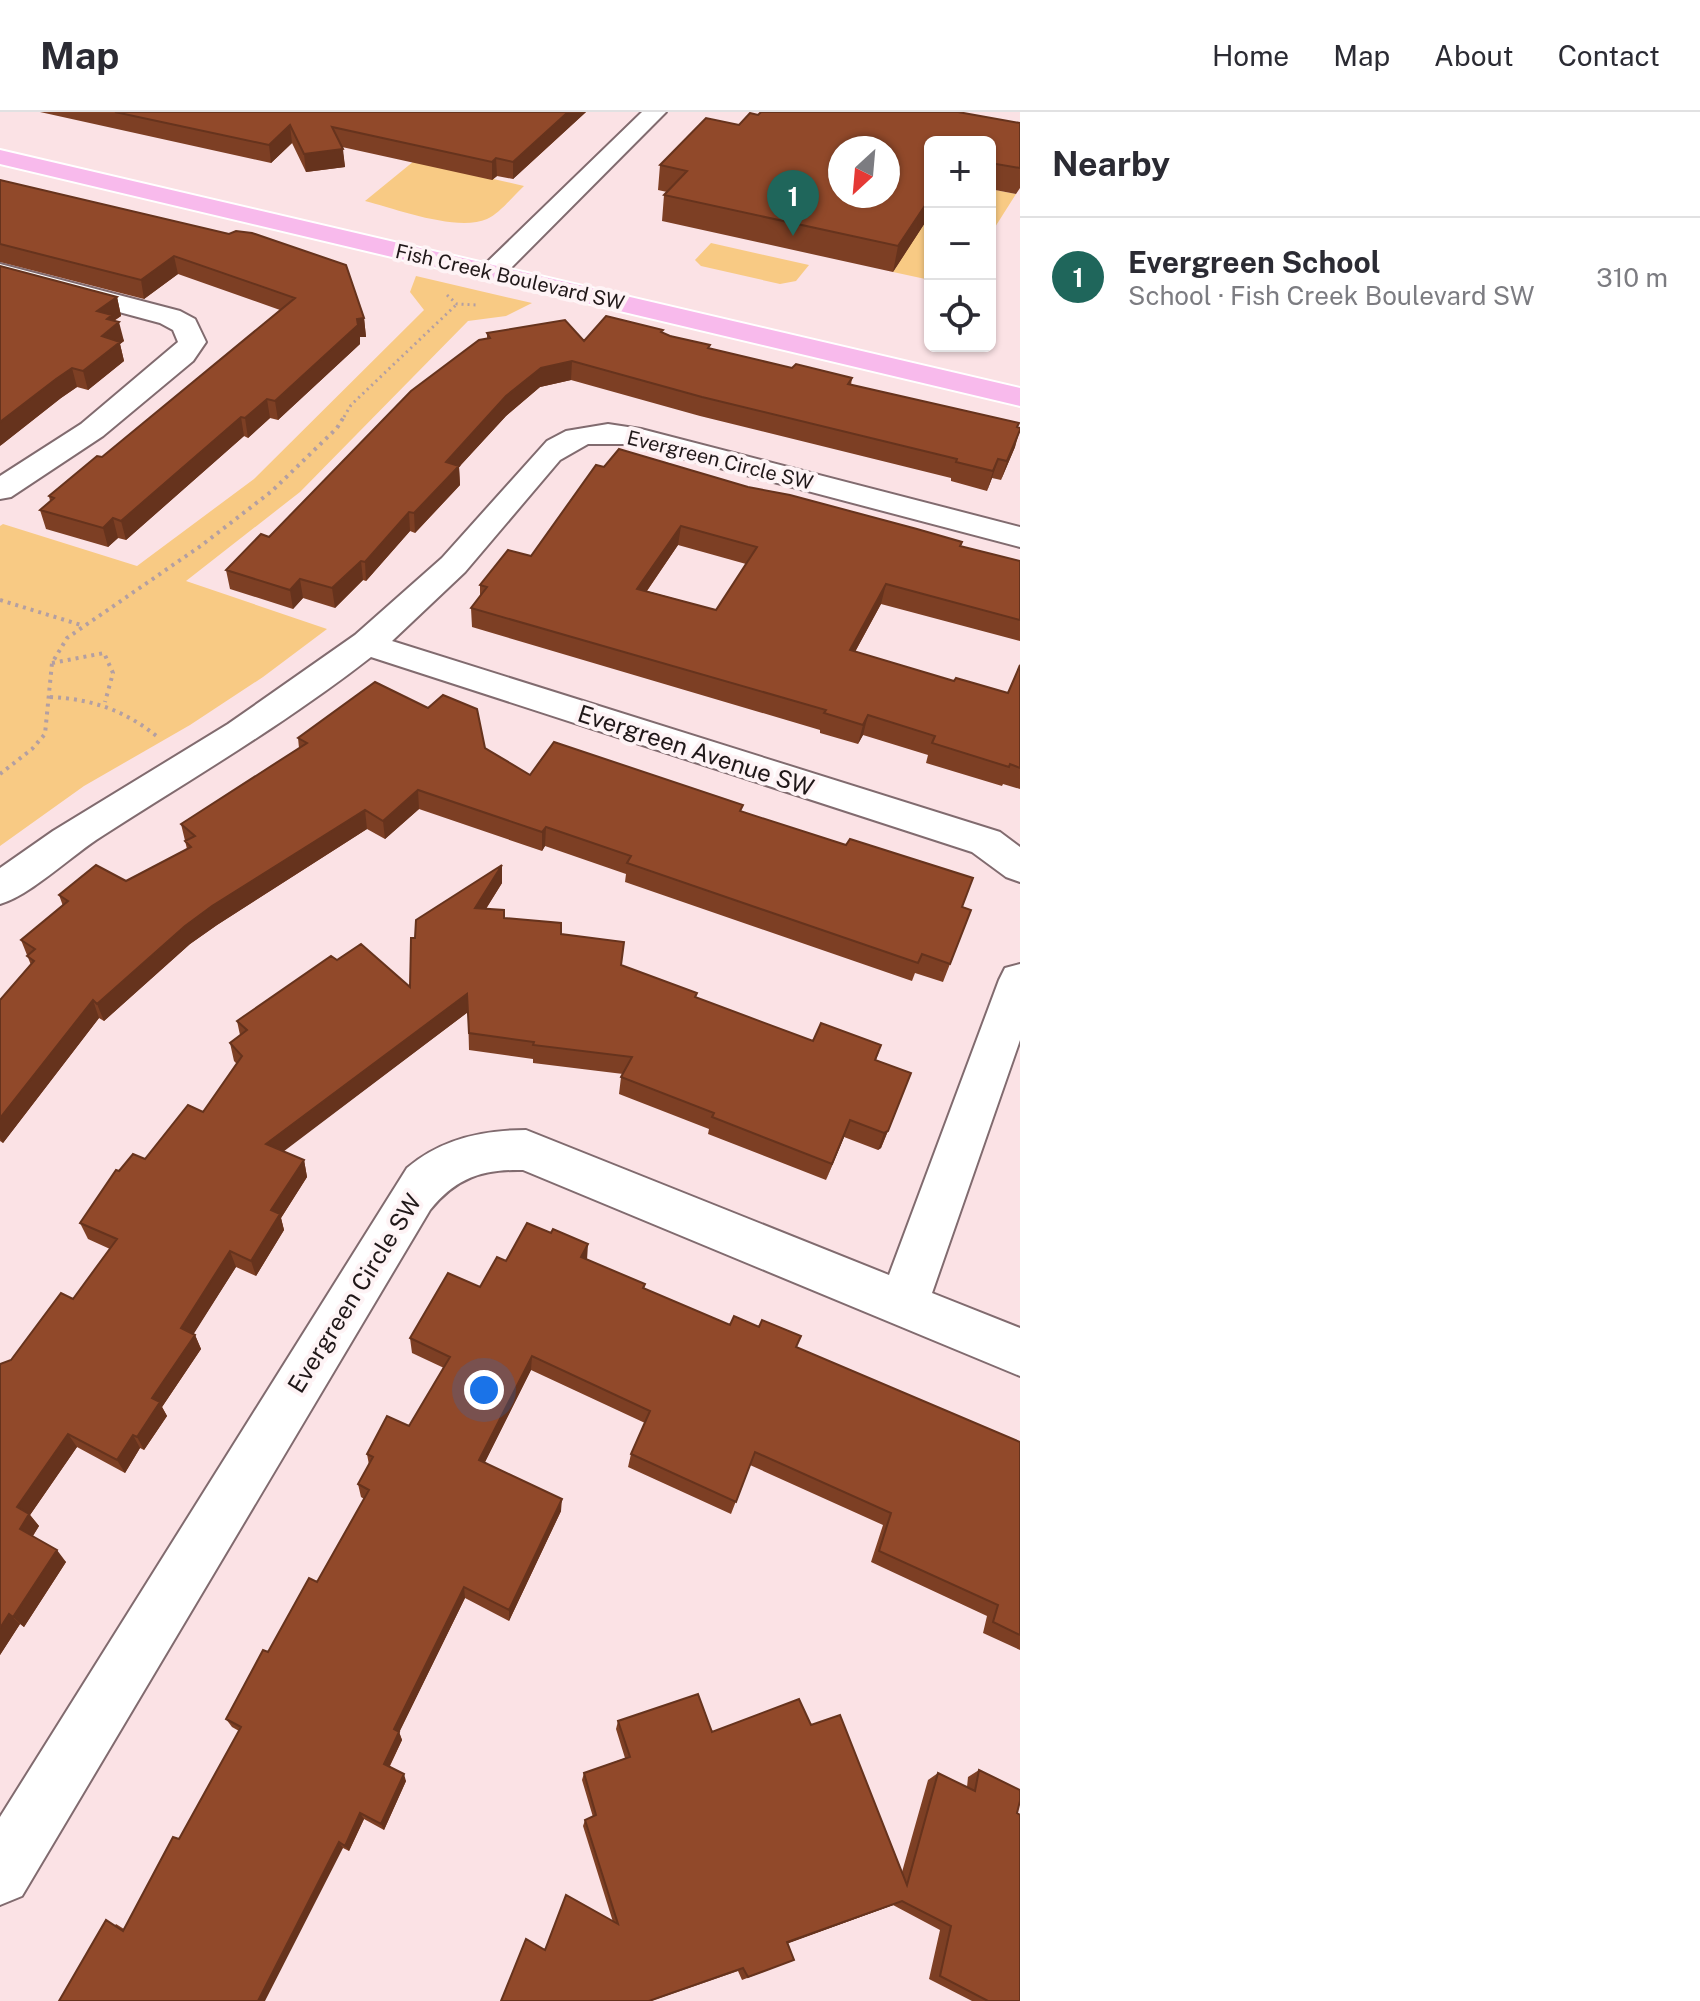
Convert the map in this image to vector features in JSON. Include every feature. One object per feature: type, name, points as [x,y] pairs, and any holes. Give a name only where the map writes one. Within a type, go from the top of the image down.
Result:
[{"type":"main road","name":"Fish Creek Boulevard SW","points":[[0,136],[1020,397]]},
{"type":"main road","name":"Fish Creek Boulevard SW","points":[[0,157],[1020,371]]},
{"type":"street","points":[[501,263],[655,112]]},
{"type":"street","points":[[0,272],[170,317],[185,325],[192,342],[183,355],[92,430],[0,490]]},
{"type":"street","name":"Evergreen Circle SW","points":[[0,889],[70,838],[273,712],[366,644],[455,563],[559,445],[600,433],[630,435],[1020,537]]},
{"type":"street","name":"Evergreen Avenue SW","points":[[366,644],[986,842],[1020,867]]},
{"type":"street","points":[[903,1304],[1020,980]]},
{"type":"street","name":"Evergreen Circle SW","points":[[0,1874],[413,1196],[439,1168],[465,1155],[503,1149],[526,1150],[1020,1352]]},
{"type":"path","points":[[0,774],[32,749],[45,734],[52,663],[67,638],[202,545],[272,491],[337,428],[351,405],[457,304]]},
{"type":"path","points":[[0,600],[82,625]]},
{"type":"path","points":[[52,663],[104,653],[113,673],[105,702]]},
{"type":"path","points":[[50,697],[78,697],[105,702],[142,722],[192,763]]},
{"type":"shaded area","points":[[414,161],[524,186],[502,209],[487,219],[474,222],[426,218],[365,201]]},
{"type":"shaded area","points":[[924,182],[924,279],[893,272],[910,245],[893,208],[900,208],[900,191]]},
{"type":"shaded area","points":[[996,190],[1016,194],[996,226]]},
{"type":"shaded area","points":[[711,243],[809,265],[796,281],[780,284],[701,266],[695,260]]},
{"type":"shaded area","points":[[416,276],[532,303],[506,316],[468,321],[300,492],[186,581],[327,629],[263,677],[190,725],[84,786],[0,846],[0,526],[3,524],[137,566],[254,479],[424,310],[410,292]]},
{"type":"building","points":[[115,112],[568,112],[513,162],[496,158],[492,162],[332,127],[343,149],[304,154],[290,125],[269,145]]},
{"type":"building","points":[[958,112],[1020,123],[1020,168],[996,164],[996,136],[924,136],[924,207],[898,246],[664,195],[687,171],[660,165],[706,118],[739,125],[750,113]]},
{"type":"building","points":[[0,180],[229,234],[236,231],[252,233],[346,265],[364,318],[357,319],[358,325],[275,401],[267,399],[245,418],[241,417],[121,521],[113,518],[103,528],[40,510],[54,498],[49,496],[97,456],[102,457],[295,298],[174,256],[141,280],[0,244]]},
{"type":"building","points":[[0,266],[117,297],[97,311],[112,315],[107,319],[119,322],[102,336],[120,342],[83,371],[72,368],[0,422]]},
{"type":"building","points":[[606,316],[663,330],[661,332],[670,336],[710,345],[708,348],[792,368],[796,364],[852,378],[848,384],[1019,423],[1017,427],[1020,430],[1007,461],[998,459],[993,471],[956,462],[957,459],[702,397],[572,361],[541,368],[506,396],[446,462],[459,466],[414,513],[409,512],[365,562],[361,561],[332,588],[300,579],[290,590],[226,570],[261,534],[269,537],[411,391],[479,340],[490,338],[487,333],[565,320],[584,341]]},
{"type":"building","points":[[619,449],[748,487],[917,529],[962,542],[960,546],[1020,561],[1020,620],[886,584],[850,650],[954,681],[956,678],[1008,693],[1020,665],[1020,768],[932,743],[935,736],[868,715],[863,725],[824,713],[826,710],[471,608],[487,587],[480,585],[508,550],[531,556],[596,465],[604,467]],"holes":[[[681,526],[757,547],[716,610],[637,589]]]},
{"type":"building","points":[[375,682],[428,708],[443,695],[477,709],[485,748],[530,775],[554,742],[743,805],[740,811],[846,845],[850,839],[973,878],[962,907],[971,910],[950,964],[922,954],[918,963],[627,863],[631,856],[546,827],[542,832],[418,790],[383,821],[365,810],[185,926],[97,1004],[93,1000],[0,1118],[0,1000],[34,961],[27,956],[35,949],[21,940],[68,901],[59,895],[96,865],[126,881],[191,847],[185,841],[195,836],[181,824],[307,743],[298,738]]},
{"type":"building","points":[[502,865],[475,908],[504,910],[504,918],[561,923],[561,934],[624,942],[621,965],[697,993],[695,997],[813,1041],[821,1023],[881,1045],[875,1060],[911,1073],[888,1131],[884,1133],[850,1120],[832,1164],[621,1077],[632,1057],[533,1045],[534,1042],[469,1033],[467,994],[266,1144],[304,1160],[271,1210],[280,1214],[251,1261],[230,1251],[181,1328],[195,1335],[152,1398],[160,1402],[117,1460],[68,1434],[17,1507],[29,1514],[20,1529],[57,1550],[13,1617],[9,1614],[0,1628],[0,1364],[11,1360],[61,1293],[73,1299],[117,1239],[80,1223],[116,1170],[119,1171],[133,1154],[145,1159],[188,1105],[203,1112],[242,1056],[230,1043],[247,1030],[237,1021],[331,956],[337,960],[361,944],[410,987],[411,938],[415,938],[416,920]]},
{"type":"building","points":[[527,1223],[551,1233],[553,1229],[588,1244],[581,1257],[645,1284],[643,1288],[730,1325],[734,1316],[759,1327],[762,1320],[801,1336],[796,1347],[1020,1442],[1020,1635],[993,1622],[998,1605],[879,1551],[891,1513],[755,1452],[736,1502],[631,1454],[650,1411],[532,1356],[479,1460],[562,1499],[509,1610],[464,1587],[394,1729],[399,1732],[384,1764],[404,1774],[381,1824],[360,1813],[345,1846],[339,1842],[258,2001],[59,2001],[106,1920],[123,1931],[173,1837],[179,1839],[241,1727],[226,1719],[263,1650],[268,1652],[309,1578],[317,1582],[369,1490],[358,1484],[373,1457],[367,1454],[387,1416],[409,1426],[450,1357],[410,1338],[448,1273],[480,1287],[497,1257],[506,1261]]},
{"type":"building","points":[[698,1694],[712,1732],[799,1699],[811,1725],[840,1715],[907,1885],[938,1773],[975,1791],[979,1770],[1020,1790],[1017,1813],[1020,1815],[1020,2001],[988,2001],[940,1976],[951,1926],[902,1901],[787,1942],[794,1960],[748,1977],[743,1968],[649,2001],[501,2001],[526,1939],[545,1950],[566,1895],[618,1924],[585,1820],[596,1815],[584,1773],[630,1757],[618,1721]]},
{"type":"place","name":"Evergreen School","points":[[793,236]]}]
